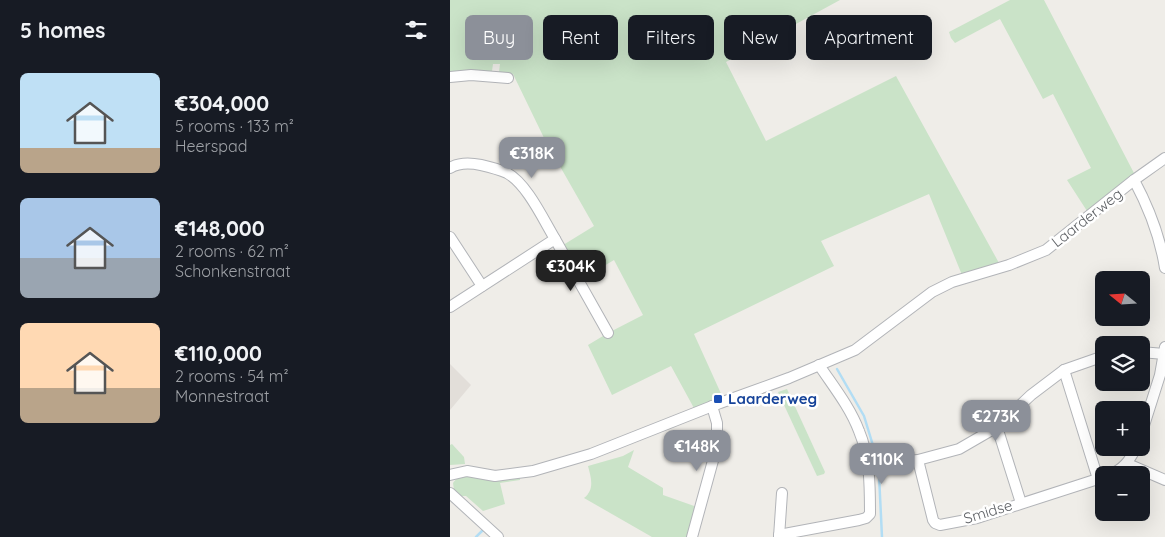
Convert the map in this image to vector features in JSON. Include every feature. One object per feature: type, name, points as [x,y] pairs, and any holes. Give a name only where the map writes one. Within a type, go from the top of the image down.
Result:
[{"type":"street","points":[[450,77],[471,75],[508,78]]},
{"type":"street","name":"Laarderweg","points":[[450,474],[467,471],[495,476],[533,471],[591,454],[618,445],[854,350],[932,292],[952,282],[1009,266],[1046,250],[1134,180],[1165,158]]},
{"type":"street","points":[[450,168],[454,165],[474,164],[496,168],[521,184],[555,239],[608,333]]},
{"type":"street","points":[[1134,180],[1163,246],[1165,268]]},
{"type":"street","points":[[450,237],[482,286]]},
{"type":"street","points":[[450,307],[555,239]]},
{"type":"street","points":[[1150,410],[1165,347]]},
{"type":"street","points":[[1150,353],[1164,354]]},
{"type":"street","points":[[868,463],[918,460],[959,449],[997,427],[1031,395],[1064,370],[1095,359]]},
{"type":"street","points":[[782,493],[779,536],[866,518],[870,514],[868,463],[860,431],[819,365]]},
{"type":"street","points":[[1064,370],[1097,466]]},
{"type":"street","points":[[692,537],[716,446],[718,423],[712,406]]},
{"type":"street","points":[[997,427],[1021,503]]},
{"type":"street","points":[[1126,466],[1132,456]]},
{"type":"street","name":"Smidse","points":[[918,460],[935,523],[940,525],[977,518],[1095,480]]},
{"type":"street","points":[[1128,464],[1165,480]]},
{"type":"street","points":[[450,493],[498,537]]},
{"type":"shaded area","points":[[450,364],[471,385],[450,410]]},
{"type":"green space","points":[[450,0],[840,0],[812,15],[806,15],[806,18],[796,24],[796,15],[724,15],[724,60],[730,60],[726,62],[766,141],[896,76],[999,263],[962,275],[929,194],[821,241],[834,266],[694,334],[723,398],[695,410],[671,366],[612,395],[588,345],[643,315],[614,260],[574,284],[555,250],[594,226],[545,140],[513,74],[499,72],[500,64],[493,64],[492,71],[450,73]]},
{"type":"green space","points":[[1010,0],[1044,0],[1135,175],[1087,211],[1067,180],[1091,168],[1053,94],[1043,99],[1000,19],[955,43],[951,38],[949,32]]},
{"type":"green space","points":[[787,389],[825,472],[824,474],[817,476],[778,392]]},
{"type":"green space","points":[[452,444],[464,457],[465,464],[450,465],[450,445]]},
{"type":"green space","points":[[634,450],[628,467],[663,488],[663,495],[697,507],[687,537],[652,537],[584,498],[591,487],[588,466],[623,456]]},
{"type":"green space","points":[[469,475],[494,479],[520,477],[520,480],[500,483],[505,504],[483,511],[466,496],[460,496],[454,490],[453,483],[455,481],[460,477]]},
{"type":"waterway","points":[[837,369],[864,416],[875,452]]},
{"type":"waterway","points":[[879,475],[882,537]]},
{"type":"waterway","points":[[476,537],[483,530]]},
{"type":"place","name":"Laarderweg","points":[[718,399]]}]
